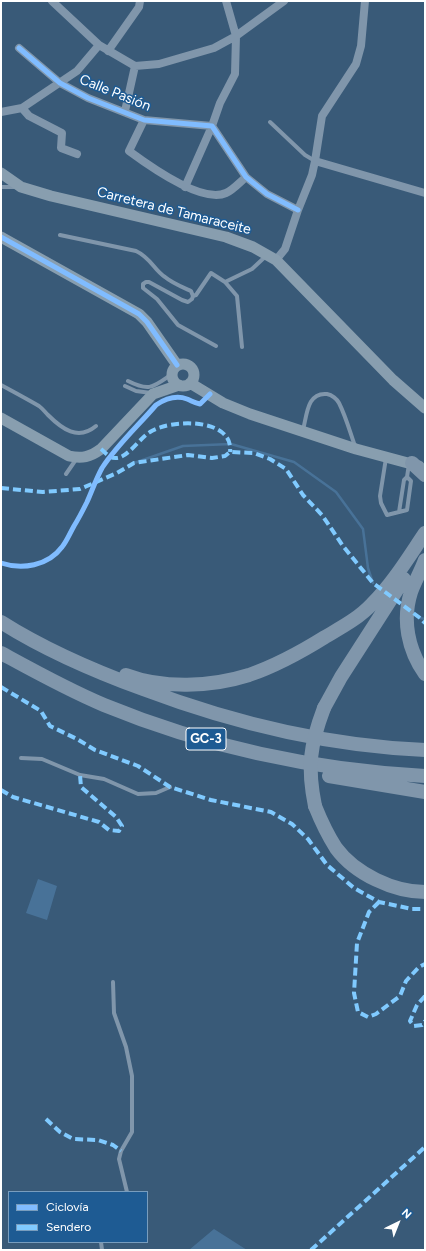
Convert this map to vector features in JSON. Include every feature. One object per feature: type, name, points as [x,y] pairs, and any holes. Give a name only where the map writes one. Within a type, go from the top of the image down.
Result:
[{"type":"highway","points":[[417,464],[425,475]]},
{"type":"highway","points":[[425,523],[424,546],[411,592],[406,620],[411,646],[419,666],[425,674]]},
{"type":"highway","points":[[55,652],[82,657],[129,676],[152,682],[199,684],[249,675],[274,665],[316,643],[351,622],[371,605],[424,546]]},
{"type":"highway","points":[[424,546],[341,677],[324,708],[317,727],[312,749],[310,769],[315,806],[324,829],[337,849],[357,868],[380,882],[408,892],[425,892]]},
{"type":"highway","points":[[411,592],[425,573]]},
{"type":"highway","name":"GC-3","points":[[1,622],[55,652],[111,678],[217,715],[338,743],[425,750]]},
{"type":"highway","name":"GC-3","points":[[1,653],[102,704],[142,720],[220,744],[269,756],[332,768],[425,776]]},
{"type":"highway","points":[[142,720],[216,752],[336,777],[425,792]]},
{"type":"main road","name":"Carretera de Tamaraceite","points":[[1,173],[21,186],[51,196],[226,236],[253,246],[272,257],[393,380],[425,408]]},
{"type":"main road","points":[[1,237],[140,314],[148,322],[174,370],[174,381],[184,384],[235,409],[356,449],[386,458],[417,464]]},
{"type":"main road","points":[[1,418],[69,456],[86,458],[101,449],[153,394],[184,384],[193,377],[193,370],[191,367],[184,364],[174,370]]},
{"type":"street","points":[[52,1],[99,45],[135,66],[159,64],[214,48],[236,36],[284,1]]},
{"type":"street","points":[[108,51],[139,7],[140,1]]},
{"type":"street","points":[[185,187],[220,104],[235,74],[236,36],[226,1]]},
{"type":"street","points":[[272,257],[284,249],[312,175],[322,116],[356,64],[362,46],[365,1]]},
{"type":"street","points":[[1,112],[22,108],[60,83],[77,71],[99,45]]},
{"type":"street","name":"Calle Pasión","points":[[19,48],[60,83],[88,98],[125,111],[144,120],[212,126]]},
{"type":"street","points":[[125,111],[135,66]]},
{"type":"street","points":[[22,108],[29,116],[62,133],[62,148],[78,154]]},
{"type":"street","points":[[144,120],[129,151],[154,169],[185,187],[210,194],[226,193],[246,177]]},
{"type":"street","points":[[212,126],[246,177],[267,194],[298,210]]},
{"type":"street","points":[[315,161],[425,192]]},
{"type":"lane","points":[[270,122],[305,155],[315,161]]},
{"type":"lane","points":[[1,186],[21,186]]},
{"type":"lane","points":[[60,235],[136,250],[142,253],[163,277],[190,291],[193,296]]},
{"type":"lane","points":[[225,282],[252,269],[272,257]]},
{"type":"lane","points":[[216,346],[178,325],[157,299],[142,288],[143,284],[149,282],[188,302],[193,296],[196,295],[210,274],[225,282],[236,296],[242,347]]},
{"type":"lane","points":[[128,381],[142,387],[152,387],[174,370]]},
{"type":"lane","points":[[1,385],[41,407],[57,424],[71,432],[82,433],[90,431],[96,426]]},
{"type":"lane","points":[[125,386],[136,392],[153,394]]},
{"type":"lane","points":[[303,432],[310,403],[320,394],[330,394],[339,401],[356,449]]},
{"type":"lane","points":[[66,474],[77,458]]},
{"type":"lane","points":[[386,458],[380,488],[381,503],[387,515],[407,510],[411,481],[407,477]]},
{"type":"lane","points":[[399,512],[404,480],[417,464]]},
{"type":"lane","points":[[21,758],[42,759],[80,775],[104,779],[138,794],[156,793],[170,787]]},
{"type":"lane","points":[[113,982],[114,1013],[126,1047],[132,1076],[132,1132],[121,1151],[119,1159],[127,1191]]},
{"type":"water","points":[[38,879],[57,886],[47,920],[26,913]]},
{"type":"water","points":[[214,1229],[247,1250],[189,1250]]},
{"type":"waterway","points":[[134,463],[183,446],[231,444],[294,462],[336,492],[363,529],[368,568],[373,583]]},
{"type":"waterway","points":[[420,618],[425,619]]},
{"type":"marked path","points":[[101,449],[112,458],[121,457],[130,451],[150,432],[159,428],[185,423],[212,427],[222,432],[229,441],[230,452]]},
{"type":"marked path","points":[[1,488],[43,492],[80,489],[117,473],[134,463],[188,455],[212,458],[225,456],[230,452],[254,453],[270,459],[286,469],[303,495],[322,515],[343,546],[373,583],[425,623]]},
{"type":"marked path","points":[[1,687],[41,711],[50,726],[77,739],[95,750],[138,766],[170,787],[211,800],[271,812],[292,824],[308,839],[327,865],[354,888],[379,902],[412,909],[425,909]]},
{"type":"marked path","points":[[1,790],[13,797],[99,822],[109,830],[119,831],[122,826],[116,817],[81,787],[80,775]]},
{"type":"marked path","points":[[379,902],[369,912],[357,943],[354,993],[358,1012],[368,1017],[376,1014],[400,996],[406,981],[419,967],[425,964]]},
{"type":"marked path","points":[[425,996],[417,1005],[410,1021],[414,1026],[422,1025],[425,1021]]},
{"type":"marked path","points":[[46,1119],[60,1132],[73,1139],[98,1140],[113,1145],[121,1151]]},
{"type":"marked path","points":[[311,1250],[425,1147]]},
{"type":"cycle path","points":[[19,48],[60,83],[88,98],[144,120],[212,126],[246,177],[267,194],[298,210]]},
{"type":"cycle path","points":[[1,237],[139,314],[147,322],[177,365]]},
{"type":"cycle path","points":[[1,563],[26,566],[34,565],[50,558],[62,547],[65,542],[81,514],[102,468],[121,443],[156,405],[167,399],[179,397],[200,404],[210,394]]}]
